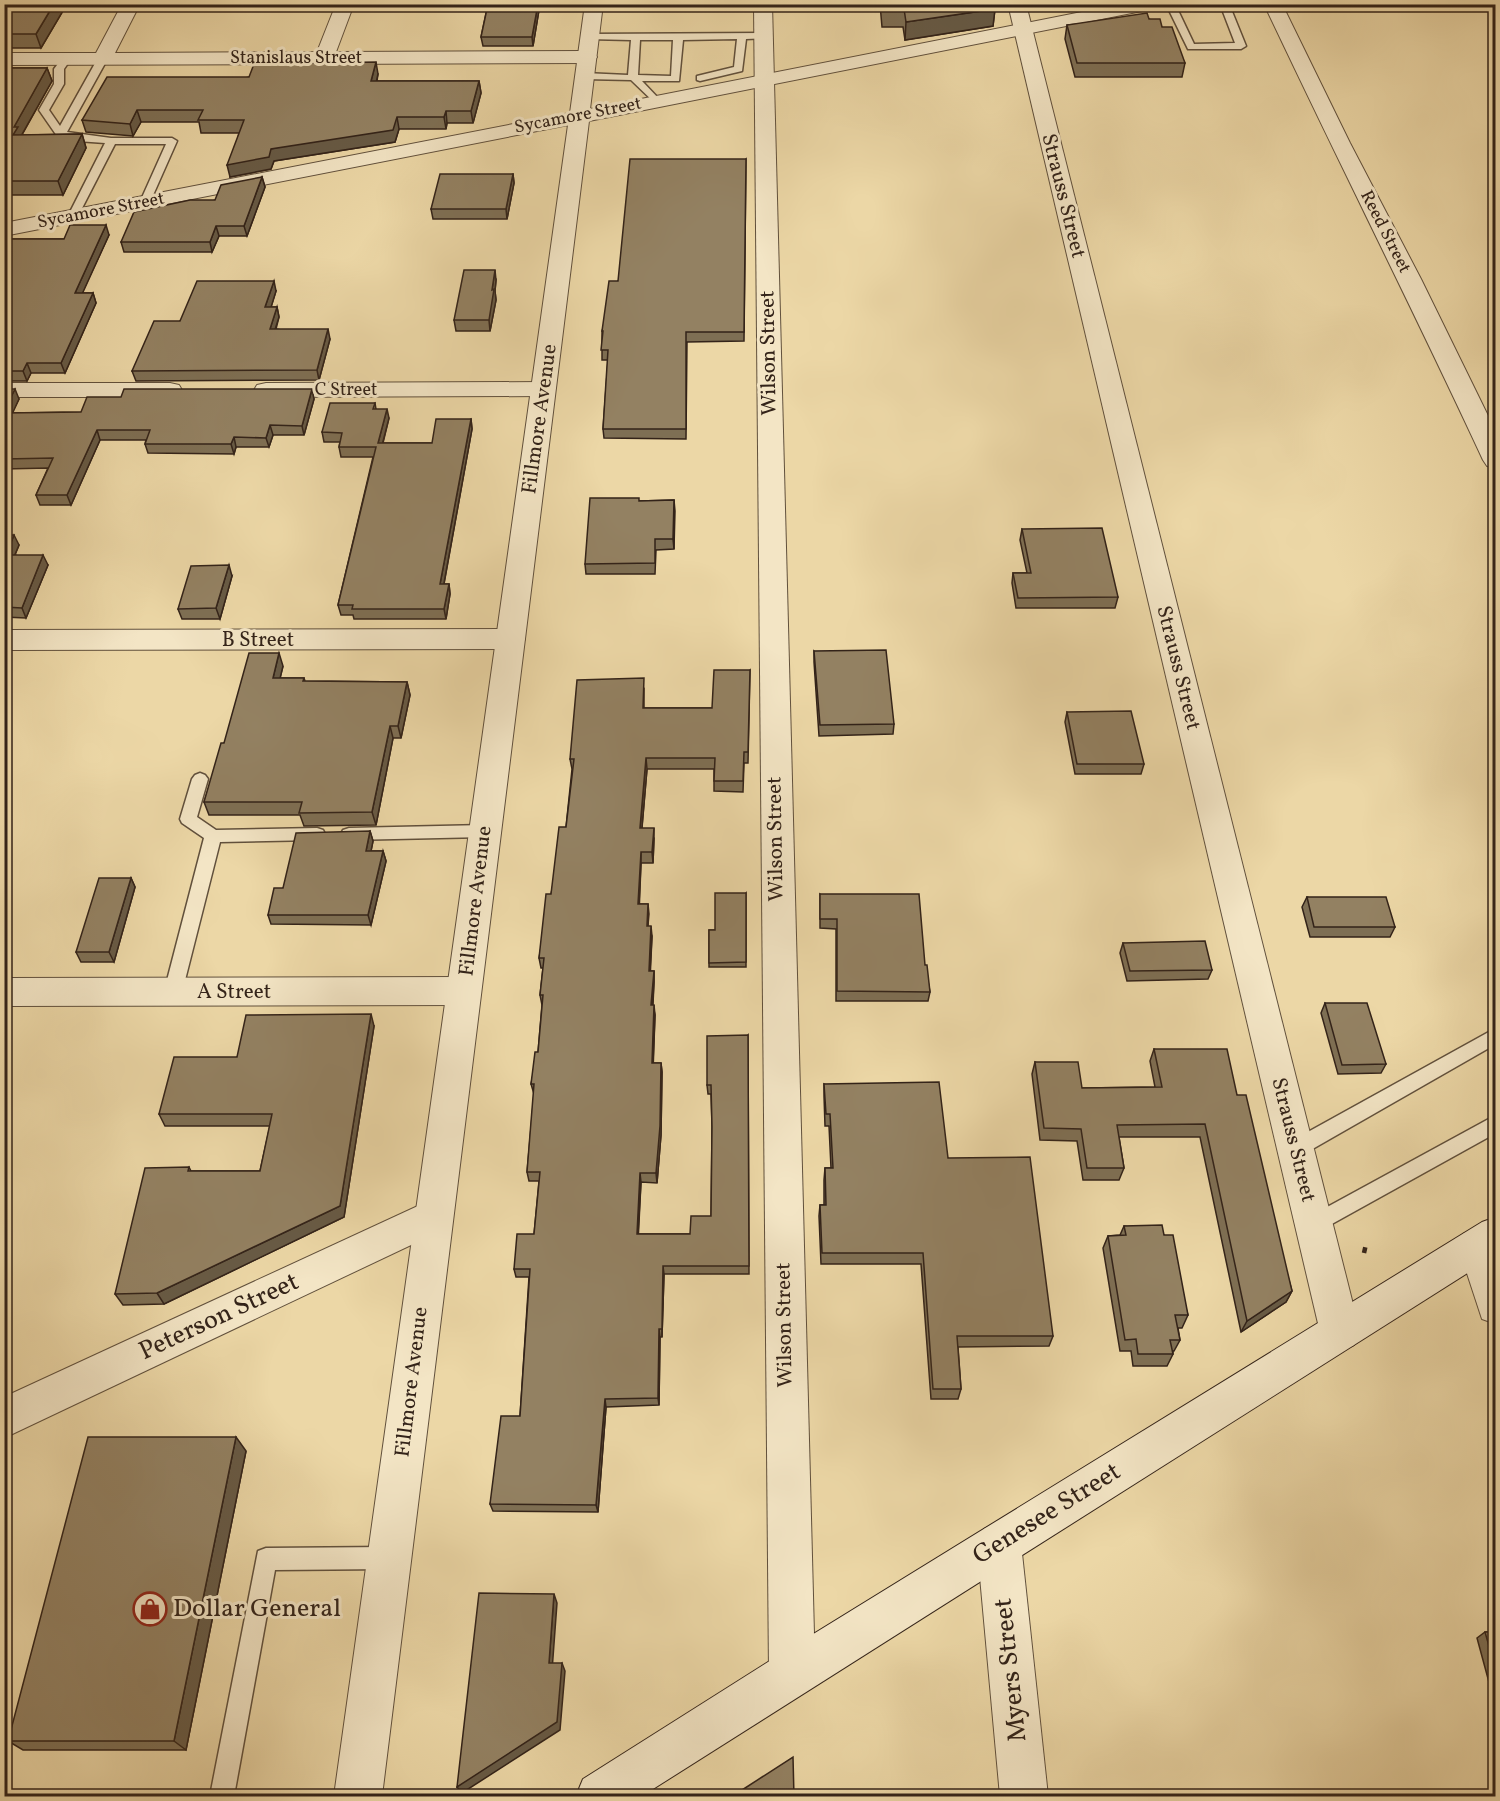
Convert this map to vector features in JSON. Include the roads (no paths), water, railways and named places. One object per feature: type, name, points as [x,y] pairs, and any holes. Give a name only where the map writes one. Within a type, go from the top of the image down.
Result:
[{"type":"street","points":[[4,10],[8,4]]},
{"type":"street","points":[[103,58],[131,4]]},
{"type":"street","points":[[324,58],[345,4]]},
{"type":"street","name":"Fillmore Avenue","points":[[358,1797],[594,4]]},
{"type":"street","name":"Wilson Street","points":[[763,4],[764,36],[754,71],[777,907],[792,1673]]},
{"type":"street","name":"Sycamore Street","points":[[4,230],[656,101],[692,81],[754,71],[1020,17],[1152,4]]},
{"type":"street","name":"Reed Street","points":[[1273,4],[1340,143],[1410,279],[1496,460]]},
{"type":"street","name":"Strauss Street","points":[[1020,17],[1340,1332]]},
{"type":"street","name":"Stanislaus Street","points":[[4,59],[587,57]]},
{"type":"street","name":"C Street","points":[[242,390],[543,389]]},
{"type":"street","points":[[4,390],[195,390]]},
{"type":"street","name":"B Street","points":[[4,640],[511,639]]},
{"type":"street","name":"A Street","points":[[4,992],[464,991]]},
{"type":"street","name":"Peterson Street","points":[[4,1418],[434,1216]]},
{"type":"street","points":[[1486,1240],[1496,1306]]},
{"type":"street","name":"Genesee Street","points":[[600,1797],[792,1673],[1486,1240]]},
{"type":"street","name":"Myers Street","points":[[999,1544],[1024,1797]]},
{"type":"lane","points":[[1170,4],[1191,47],[1241,46],[1224,4]]},
{"type":"lane","points":[[587,57],[637,58],[674,53],[742,36],[764,36]]},
{"type":"lane","points":[[587,57],[637,58],[692,81],[754,71],[742,36]]},
{"type":"lane","points":[[637,58],[651,47]]},
{"type":"lane","points":[[674,53],[692,81]]},
{"type":"lane","points":[[66,58],[59,69],[59,84],[44,110],[61,134],[111,141],[172,141],[145,202]]},
{"type":"lane","points":[[61,134],[103,58]]},
{"type":"lane","points":[[637,58],[656,101]]},
{"type":"lane","points":[[73,216],[111,141]]},
{"type":"lane","points":[[200,779],[188,819],[213,836],[485,831]]},
{"type":"lane","points":[[173,992],[213,836]]},
{"type":"lane","points":[[1295,1149],[1496,1035]]},
{"type":"lane","points":[[1314,1224],[1496,1122]]},
{"type":"lane","points":[[222,1797],[266,1558],[390,1558]]},
{"type":"place","name":"Dollar General","points":[[150,1609]]}]
